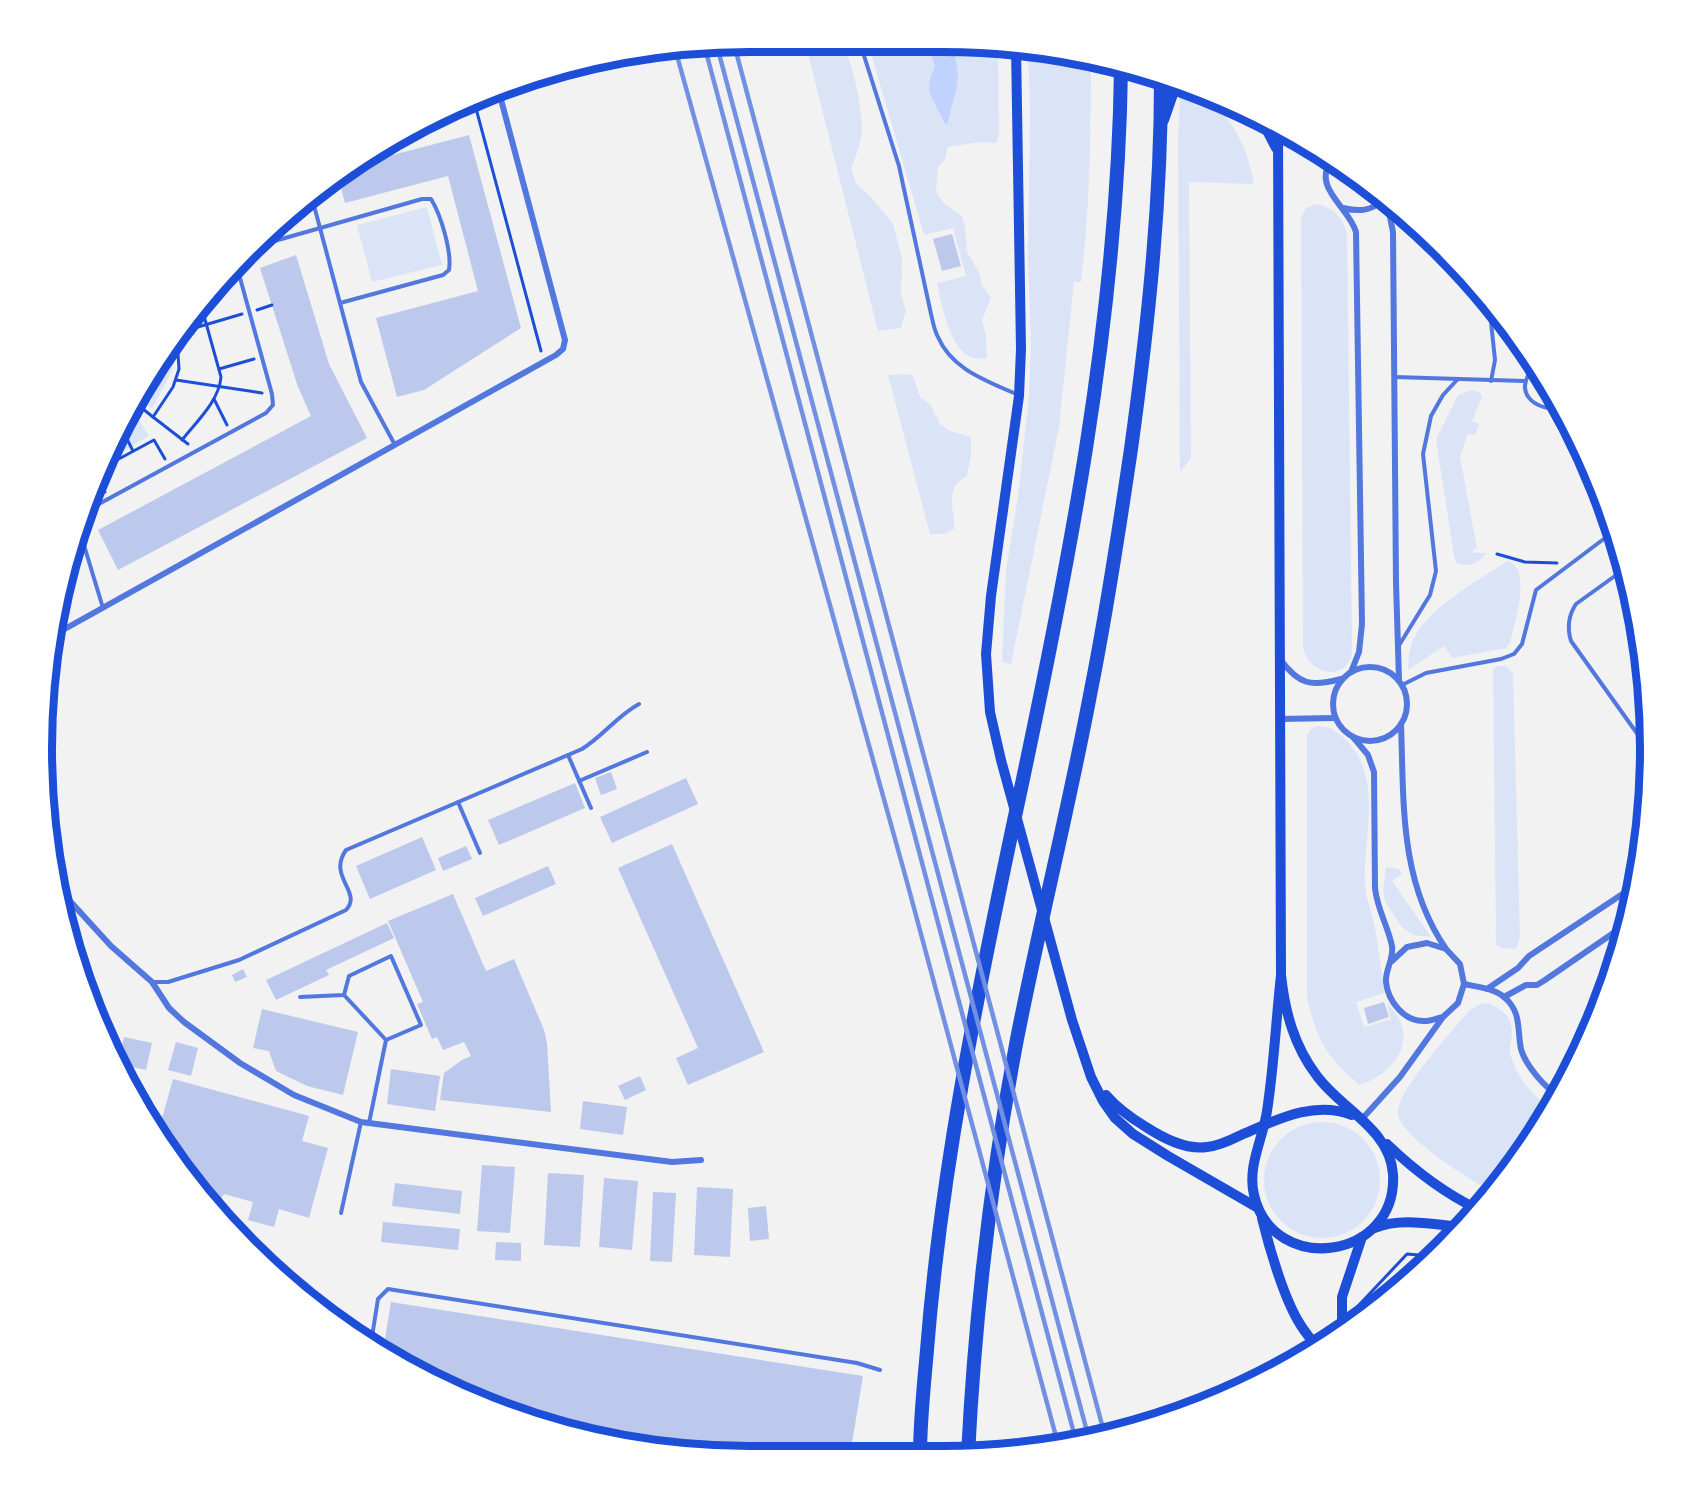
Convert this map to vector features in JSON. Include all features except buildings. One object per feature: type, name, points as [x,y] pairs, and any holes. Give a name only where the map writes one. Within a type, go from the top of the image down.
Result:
[{"type":"highway","points":[[921,1446],[930,1306],[945,1187],[972,1024],[1044,680],[1076,512],[1111,241],[1121,76]]},
{"type":"highway","points":[[969,1445],[977,1321],[991,1202],[1015,1052],[1091,690],[1120,520],[1143,361],[1155,246],[1161,135],[1161,87]]},
{"type":"main road","points":[[1016,57],[1021,349],[1018,396],[986,654],[990,712],[1069,1009],[1091,1077],[1115,1118],[1133,1134],[1260,1211],[1279,1234],[1301,1246],[1326,1249],[1345,1245],[1372,1229],[1386,1209],[1393,1185],[1390,1160],[1379,1137]]},
{"type":"main road","points":[[1161,135],[1166,111],[1175,92]]},
{"type":"main road","points":[[1269,134],[1278,151]]},
{"type":"main road","points":[[1278,139],[1281,975],[1264,1125],[1252,1171],[1252,1184],[1290,1306],[1312,1340]]},
{"type":"main road","points":[[1281,975],[1287,1014],[1298,1046],[1330,1092],[1404,1160],[1441,1189],[1470,1205]]},
{"type":"main road","points":[[1091,1077],[1114,1105],[1131,1118],[1154,1133],[1184,1145],[1207,1147],[1306,1110],[1325,1108],[1344,1112],[1361,1120]]},
{"type":"main road","points":[[1259,1148],[1276,1125],[1288,1117]]},
{"type":"main road","points":[[1372,1229],[1387,1223],[1401,1222],[1450,1226]]},
{"type":"main road","points":[[1342,1320],[1342,1298],[1362,1237]]},
{"type":"street","points":[[63,629],[544,362],[563,349],[565,340],[501,99]]},
{"type":"street","points":[[1328,168],[1325,182],[1331,197],[1353,221],[1356,232],[1362,624],[1359,652],[1351,672]]},
{"type":"street","points":[[1343,208],[1358,212],[1378,206]]},
{"type":"street","points":[[1341,679],[1332,696],[1334,718],[1347,735],[1368,742],[1389,737],[1404,722],[1408,700],[1401,683],[1398,647],[1393,232],[1388,214]]},
{"type":"street","points":[[1280,659],[1301,681],[1322,684],[1341,679],[1361,667],[1383,668],[1401,683]]},
{"type":"street","points":[[1280,719],[1334,718]]},
{"type":"street","points":[[1361,1120],[1400,1077],[1443,1017],[1458,1004],[1464,984],[1460,964],[1437,935],[1416,888],[1409,858],[1405,818],[1401,724]]},
{"type":"street","points":[[1353,737],[1368,755],[1374,772],[1377,900],[1389,936],[1392,961],[1386,980],[1390,1000],[1404,1015],[1423,1021],[1443,1017]]},
{"type":"street","points":[[1487,989],[1518,968],[1529,956],[1624,894]]},
{"type":"street","points":[[70,901],[111,946],[152,982],[169,1008],[184,1022],[240,1063],[294,1095],[361,1122],[672,1162],[701,1161]]},
{"type":"street","points":[[1504,997],[1526,985],[1537,985],[1616,931]]},
{"type":"street","points":[[1392,961],[1407,947],[1427,943],[1446,949]]},
{"type":"street","points":[[1464,984],[1487,989],[1504,997],[1516,1012],[1524,1056],[1544,1085],[1551,1089]]},
{"type":"lane","points":[[863,52],[899,166],[938,337],[947,353],[958,364],[1018,396]]},
{"type":"lane","points":[[274,241],[422,199],[431,199],[437,208],[451,260],[449,270],[443,275],[340,303]]},
{"type":"lane","points":[[314,206],[361,382],[395,445]]},
{"type":"lane","points":[[97,505],[266,413],[273,405],[239,275]]},
{"type":"lane","points":[[1491,320],[1495,360],[1491,381]]},
{"type":"lane","points":[[1529,374],[1524,381],[1524,390],[1538,405],[1549,407]]},
{"type":"lane","points":[[1394,377],[1524,381]]},
{"type":"lane","points":[[1398,647],[1430,595],[1436,571],[1423,454],[1431,417],[1443,395],[1457,380]]},
{"type":"lane","points":[[1401,683],[1425,673],[1514,654],[1522,644],[1536,590],[1606,537]]},
{"type":"lane","points":[[84,544],[103,608]]},
{"type":"lane","points":[[1617,574],[1576,604],[1571,612],[1569,633],[1571,641],[1639,738]]},
{"type":"lane","points":[[152,982],[168,982],[239,960],[346,910],[350,906],[351,897],[340,868],[340,858],[346,850],[568,755],[595,741],[615,720],[639,704]]},
{"type":"lane","points":[[579,781],[647,752]]},
{"type":"lane","points":[[568,755],[591,808]]},
{"type":"lane","points":[[458,802],[480,853]]},
{"type":"lane","points":[[344,995],[349,976],[391,956],[420,1025],[386,1040]]},
{"type":"lane","points":[[300,997],[344,995],[386,1040]]},
{"type":"lane","points":[[369,1122],[386,1040]]},
{"type":"lane","points":[[341,1213],[361,1122]]},
{"type":"lane","points":[[372,1335],[378,1299],[388,1289],[845,1361],[880,1370]]},
{"type":"path","points":[[476,109],[544,362]]},
{"type":"path","points":[[195,328],[272,305]]},
{"type":"path","points":[[182,440],[214,399],[220,387],[221,377],[204,316]]},
{"type":"path","points":[[153,417],[176,380],[179,369],[178,351]]},
{"type":"path","points":[[219,369],[262,357]]},
{"type":"path","points":[[176,380],[272,395]]},
{"type":"path","points":[[214,399],[230,432]]},
{"type":"path","points":[[142,408],[196,451]]},
{"type":"path","points":[[126,437],[133,451]]},
{"type":"path","points":[[116,460],[154,440],[169,466]]},
{"type":"path","points":[[103,490],[108,499]]},
{"type":"path","points":[[1497,554],[1525,562],[1570,563]]},
{"type":"path","points":[[1359,1308],[1359,1305],[1407,1254],[1421,1255]]},
{"type":"shaded area","points":[[808,52],[845,52],[857,89],[862,128],[851,169],[857,185],[871,197],[893,224],[902,258],[901,294],[906,311],[901,328],[878,331]]},
{"type":"shaded area","points":[[871,52],[930,52],[935,67],[930,82],[932,96],[944,123],[948,123],[957,83],[955,53],[998,55],[999,134],[996,143],[981,142],[948,147],[945,159],[938,168],[936,192],[943,202],[962,216],[967,252],[980,274],[982,285],[991,298],[982,320],[986,335],[987,358],[975,358],[965,353],[957,344],[946,320],[937,283],[966,276],[953,228],[924,235]]},
{"type":"shaded area","points":[[1028,58],[1091,69],[1088,198],[1081,282],[1074,282],[1059,427],[1011,664],[1002,662],[1006,570],[1018,497],[1029,396],[1031,341],[1028,259]]},
{"type":"shaded area","points":[[1183,95],[1220,110],[1225,116],[1234,128],[1247,156],[1254,184],[1189,182],[1191,458],[1180,472],[1178,139],[1180,100]]},
{"type":"shaded area","points":[[1317,204],[1337,215],[1347,235],[1352,648],[1351,657],[1346,665],[1332,672],[1324,671],[1310,662],[1303,645],[1301,218],[1306,208]]},
{"type":"shaded area","points":[[427,207],[442,265],[372,282],[357,225]]},
{"type":"shaded area","points":[[177,353],[174,365],[152,409],[145,403]]},
{"type":"shaded area","points":[[888,375],[913,375],[920,397],[930,404],[940,424],[950,431],[971,437],[971,455],[967,476],[955,487],[953,493],[954,529],[943,534],[930,534]]},
{"type":"shaded area","points":[[1472,390],[1480,393],[1482,397],[1472,421],[1479,424],[1475,435],[1468,434],[1460,456],[1477,549],[1473,549],[1474,553],[1486,553],[1480,560],[1464,565],[1456,562],[1454,556],[1436,439],[1458,395]]},
{"type":"shaded area","points":[[137,417],[149,436],[119,454]]},
{"type":"shaded area","points":[[1507,561],[1515,565],[1519,574],[1520,598],[1510,643],[1506,648],[1452,658],[1444,646],[1408,670],[1411,646],[1427,620],[1452,598]]},
{"type":"shaded area","points":[[1506,666],[1513,674],[1520,936],[1516,949],[1501,948],[1496,945],[1493,668]]},
{"type":"shaded area","points":[[1317,726],[1332,729],[1345,739],[1357,754],[1368,789],[1365,884],[1374,923],[1385,993],[1356,1002],[1364,1027],[1391,1019],[1387,1004],[1403,1028],[1400,1052],[1393,1063],[1372,1080],[1359,1085],[1338,1065],[1324,1046],[1314,1024],[1307,996],[1307,736],[1310,730]]},
{"type":"shaded area","points":[[1386,867],[1399,869],[1402,874],[1392,881],[1431,937],[1413,935],[1402,927],[1385,902],[1383,890]]},
{"type":"shaded area","points":[[1487,1003],[1497,1007],[1508,1017],[1512,1027],[1510,1052],[1512,1060],[1525,1085],[1543,1102],[1522,1137],[1485,1187],[1423,1146],[1402,1123],[1398,1114],[1406,1091],[1427,1060],[1470,1010]]},
{"type":"shaded area","points":[[1322,1122],[1344,1126],[1363,1139],[1376,1158],[1380,1180],[1376,1202],[1363,1221],[1344,1234],[1322,1238],[1300,1234],[1281,1221],[1268,1202],[1264,1180],[1268,1158],[1281,1139],[1300,1126]]},
{"type":"water","points":[[930,52],[955,53],[958,77],[948,124],[944,123],[931,96],[929,83],[935,67]]},
{"type":"railway","points":[[719,53],[1087,1431]]},
{"type":"railway","points":[[736,53],[1103,1428]]},
{"type":"railway","points":[[707,54],[1074,1434]]},
{"type":"railway","points":[[677,56],[907,882],[1056,1437]]}]
